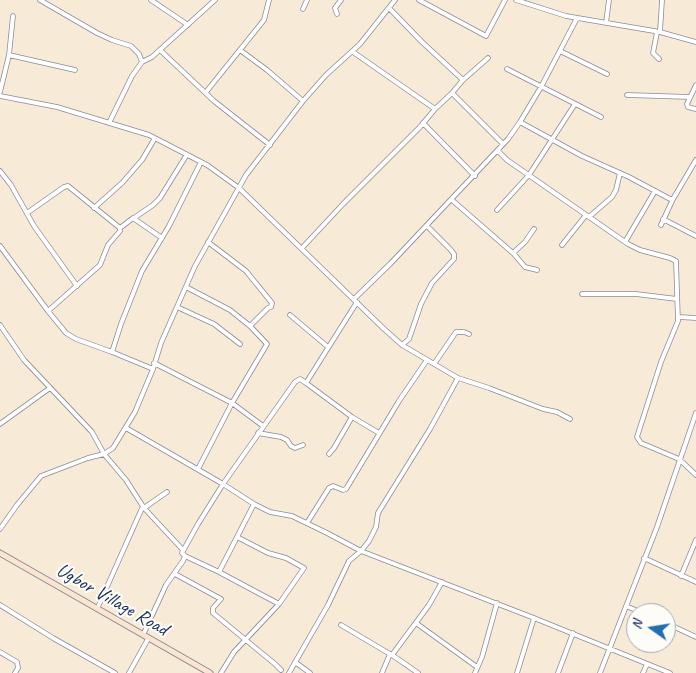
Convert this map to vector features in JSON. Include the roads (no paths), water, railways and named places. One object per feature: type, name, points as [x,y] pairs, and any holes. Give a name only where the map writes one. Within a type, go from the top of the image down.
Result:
[{"type":"street","points":[[40,0],[97,34],[131,46],[139,54],[142,62]]},
{"type":"street","points":[[151,0],[188,25]]},
{"type":"street","points":[[109,123],[132,76],[142,62],[152,57],[215,0]]},
{"type":"street","points":[[206,92],[264,20],[269,0]]},
{"type":"street","points":[[303,9],[307,0]]},
{"type":"street","points":[[338,14],[335,8],[341,0]]},
{"type":"street","points":[[0,529],[17,505],[42,476],[104,454],[113,448],[126,428],[153,368],[177,307],[208,242],[246,175],[303,101],[326,75],[353,52],[395,0]]},
{"type":"street","points":[[419,0],[486,36],[505,0]]},
{"type":"street","points":[[516,0],[577,18],[658,32],[696,42]]},
{"type":"street","points":[[534,6],[536,0]]},
{"type":"street","points":[[606,23],[609,0]]},
{"type":"street","points":[[659,59],[653,53],[662,0]]},
{"type":"street","points":[[389,8],[463,80]]},
{"type":"street","points":[[0,92],[9,55],[13,16]]},
{"type":"street","points":[[306,383],[355,300],[475,176],[498,151],[520,122],[577,18]]},
{"type":"street","points":[[160,50],[234,118],[270,144]]},
{"type":"street","points":[[240,50],[303,101]]},
{"type":"street","points":[[560,51],[607,74]]},
{"type":"street","points":[[353,52],[435,109]]},
{"type":"street","points":[[9,55],[75,70]]},
{"type":"street","points":[[302,248],[463,80],[488,58]]},
{"type":"street","points":[[507,69],[601,117]]},
{"type":"street","points":[[696,85],[687,106],[696,109]]},
{"type":"street","points":[[452,93],[503,144]]},
{"type":"street","points":[[627,94],[690,97]]},
{"type":"street","points":[[0,96],[57,106],[155,138],[186,156],[201,162],[239,188],[382,328],[402,345],[458,378],[543,410],[557,412],[570,419]]},
{"type":"street","points":[[497,210],[529,175],[575,104]]},
{"type":"street","points":[[520,122],[582,156],[672,200]]},
{"type":"street","points":[[423,123],[475,176]]},
{"type":"street","points":[[94,208],[122,183],[142,160],[155,138]]},
{"type":"street","points":[[498,151],[507,160],[625,242],[640,250],[675,260],[677,263],[679,317],[661,362],[637,437],[641,443],[679,459],[696,475]]},
{"type":"street","points":[[48,311],[100,265],[108,245],[120,231],[120,228],[160,198],[186,156]]},
{"type":"street","points":[[661,225],[672,200],[696,160]]},
{"type":"street","points":[[112,352],[142,271],[162,238],[201,162]]},
{"type":"street","points":[[0,171],[34,226],[77,286]]},
{"type":"street","points":[[562,245],[588,216],[612,197],[616,190],[620,173]]},
{"type":"street","points":[[27,213],[64,186],[68,186],[120,228]]},
{"type":"street","points":[[625,242],[655,191]]},
{"type":"street","points":[[452,200],[513,253],[525,267],[537,270]]},
{"type":"street","points":[[134,218],[162,238]]},
{"type":"street","points":[[663,219],[696,236]]},
{"type":"street","points":[[402,345],[409,339],[421,304],[432,283],[454,259],[454,254],[450,249],[426,226]]},
{"type":"street","points":[[513,253],[525,242],[534,228]]},
{"type":"street","points":[[208,242],[246,271],[272,303],[271,307],[250,326]]},
{"type":"street","points":[[0,246],[66,333],[76,339],[153,368]]},
{"type":"street","points":[[186,288],[230,310],[250,326],[267,344],[232,403],[198,469]]},
{"type":"street","points":[[582,294],[636,294],[677,299]]},
{"type":"street","points":[[177,307],[214,324],[240,344]]},
{"type":"street","points":[[290,315],[328,348]]},
{"type":"street","points":[[679,317],[696,318]]},
{"type":"street","points":[[0,325],[24,360],[92,432],[104,454],[126,480],[144,507],[183,550],[184,554],[280,604]]},
{"type":"street","points":[[434,364],[456,332],[469,334]]},
{"type":"street","points":[[308,523],[329,488],[333,486],[346,489],[427,360]]},
{"type":"street","points":[[154,363],[232,403],[263,426]]},
{"type":"street","points":[[289,673],[328,605],[349,561],[360,552],[376,527],[378,513],[430,429],[458,378]]},
{"type":"street","points":[[129,673],[146,637],[166,585],[175,574],[198,524],[294,382],[300,379],[379,434]]},
{"type":"street","points":[[0,424],[50,388]]},
{"type":"street","points":[[627,603],[657,527],[696,413]]},
{"type":"street","points":[[328,454],[334,448],[352,417]]},
{"type":"street","points":[[126,428],[270,512],[292,516],[360,552],[573,633],[670,673]]},
{"type":"street","points":[[258,433],[281,437],[295,448],[303,445]]},
{"type":"street","points":[[97,609],[144,507],[168,492]]},
{"type":"street","points":[[219,572],[254,504]]},
{"type":"street","points":[[221,673],[234,652],[280,604],[304,570],[303,566],[237,537]]},
{"type":"street","points":[[681,576],[696,540]]},
{"type":"street","name":"Ugbor Village Road","points":[[0,553],[210,673]]},
{"type":"street","points":[[644,558],[696,582]]},
{"type":"street","points":[[175,574],[221,599],[213,608],[213,613],[281,670]]},
{"type":"street","points":[[382,673],[391,655],[429,605],[442,582]]},
{"type":"street","points":[[475,673],[482,657],[497,604]]},
{"type":"street","points":[[0,605],[115,673]]},
{"type":"street","points":[[600,673],[626,606]]},
{"type":"street","points":[[517,673],[534,618]]},
{"type":"street","points":[[416,623],[477,667]]},
{"type":"street","points":[[341,625],[418,673]]},
{"type":"street","points":[[676,628],[696,637]]},
{"type":"street","points":[[558,673],[573,633]]},
{"type":"street","points":[[0,652],[17,662],[18,668],[15,673]]},
{"type":"street","points":[[295,662],[310,673]]},
{"type":"street","points":[[643,673],[647,664]]}]
